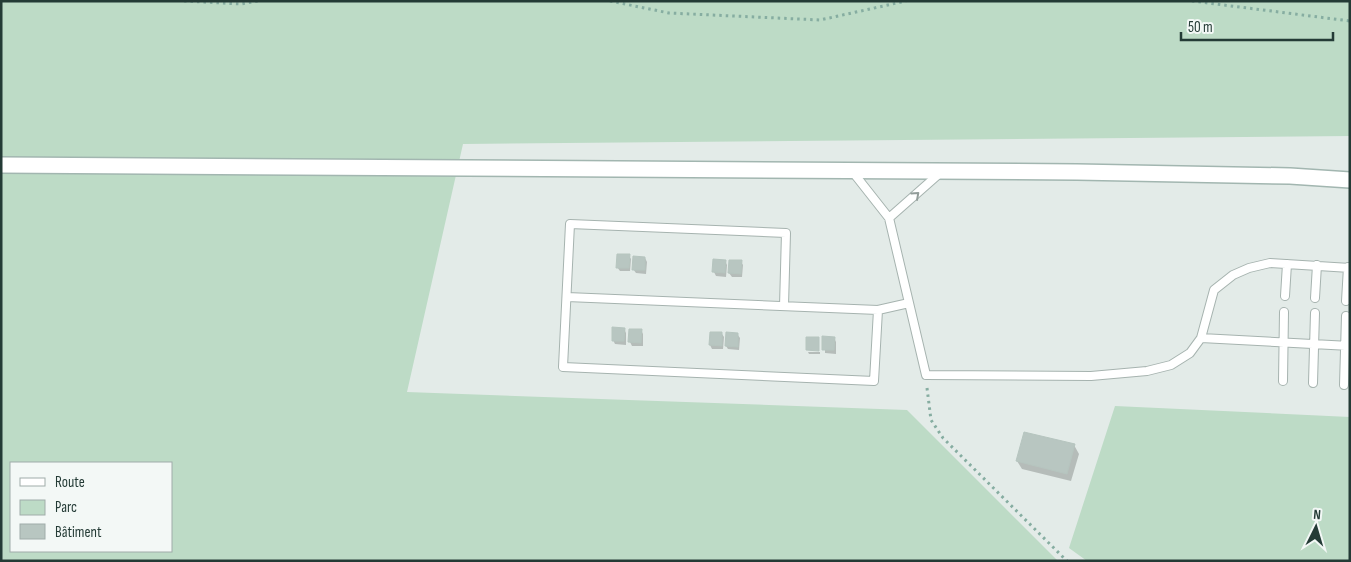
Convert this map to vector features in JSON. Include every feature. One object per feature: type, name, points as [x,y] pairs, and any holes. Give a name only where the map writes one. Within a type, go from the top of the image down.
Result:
[{"type":"main road","points":[[1,165],[942,171],[1290,176],[1350,180]]},
{"type":"lane","points":[[852,170],[889,218],[926,375],[1091,376],[1147,371],[1171,365],[1190,353],[1202,338],[1214,290],[1233,275],[1249,268],[1270,263],[1349,268],[1346,301]]},
{"type":"lane","points":[[889,218],[942,171]]},
{"type":"lane","points":[[784,306],[786,233],[570,224],[563,368],[874,381],[878,310]]},
{"type":"lane","points":[[1285,296],[1286,264]]},
{"type":"lane","points":[[1315,298],[1317,265]]},
{"type":"lane","points":[[567,297],[878,310],[909,303]]},
{"type":"lane","points":[[1283,381],[1284,312]]},
{"type":"lane","points":[[1313,383],[1315,313]]},
{"type":"lane","points":[[1344,385],[1348,345],[1346,316]]},
{"type":"lane","points":[[1202,338],[1348,345]]},
{"type":"path","points":[[184,1],[241,4],[258,1]]},
{"type":"path","points":[[610,1],[669,14],[820,20],[906,1]]},
{"type":"path","points":[[1192,1],[1350,21]]},
{"type":"path","points":[[926,375],[931,420],[943,438],[1067,561]]},
{"type":"green space","points":[[1,1],[1350,1],[1350,136],[463,144],[407,392],[907,410],[1058,561],[1,561]]},
{"type":"green space","points":[[1115,406],[1350,417],[1350,561],[1087,561],[1069,548]]},
{"type":"building","points":[[617,254],[630,254],[629,268],[616,268]]},
{"type":"building","points":[[633,256],[645,257],[645,270],[632,270]]},
{"type":"building","points":[[713,259],[726,260],[725,273],[712,272]]},
{"type":"building","points":[[729,260],[742,260],[741,274],[728,273]]},
{"type":"building","points":[[612,327],[625,328],[624,341],[612,341]]},
{"type":"building","points":[[629,329],[642,329],[641,343],[628,342]]},
{"type":"building","points":[[710,332],[722,332],[722,346],[709,345]]},
{"type":"building","points":[[726,332],[738,333],[738,347],[725,346]]},
{"type":"building","points":[[822,336],[835,337],[834,350],[822,350]]},
{"type":"building","points":[[806,337],[819,337],[819,351],[806,350]]},
{"type":"building","points":[[1024,432],[1075,444],[1067,474],[1016,461]]}]
